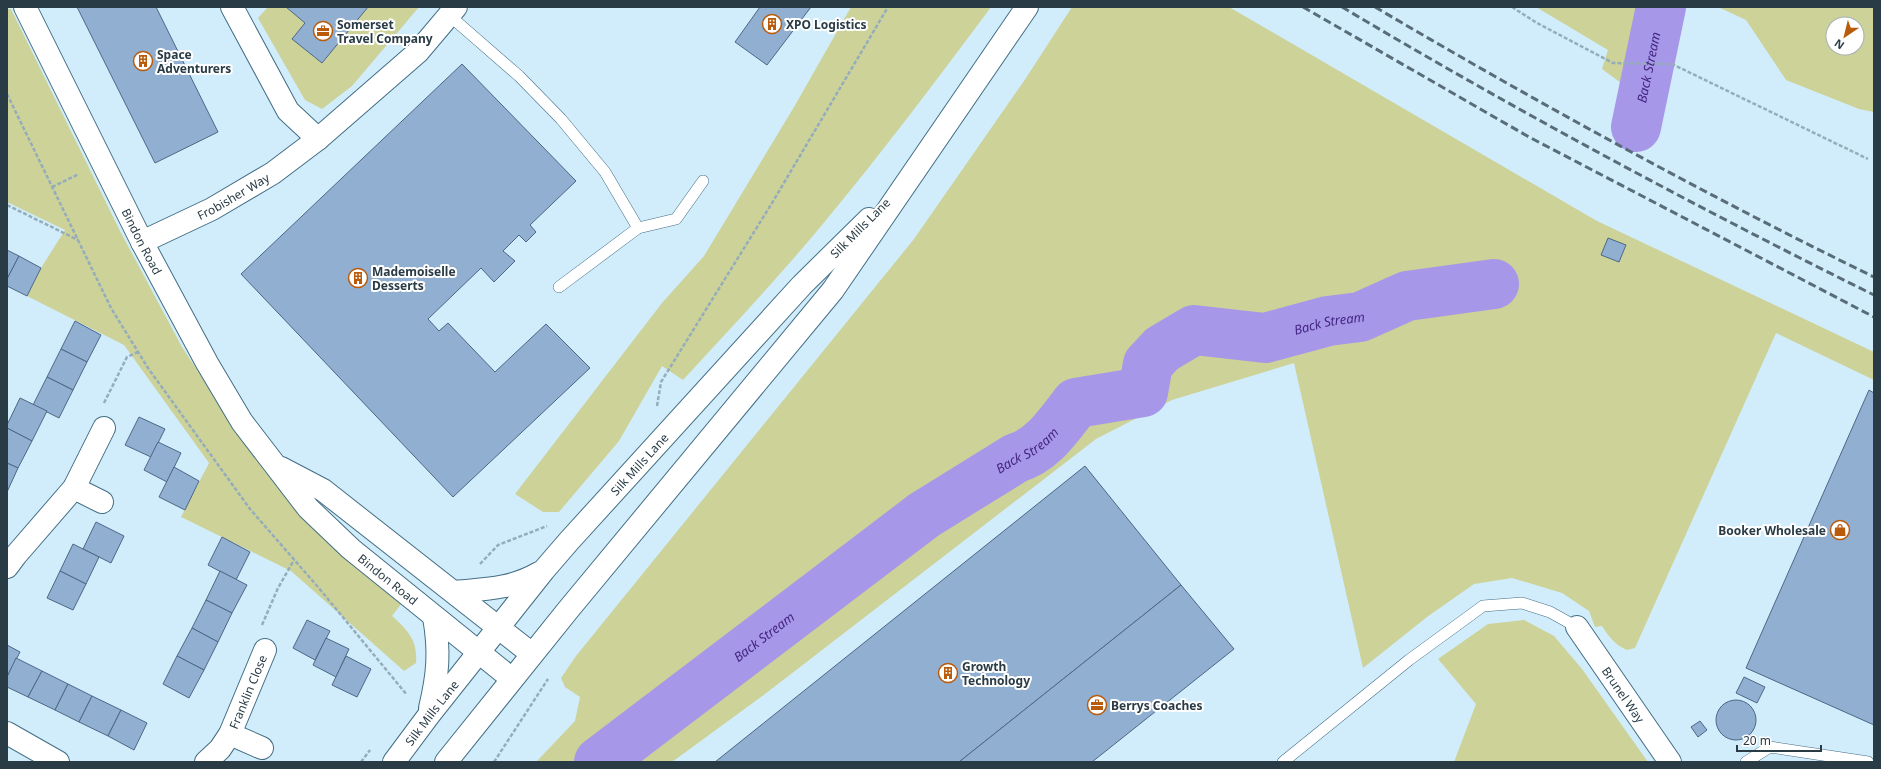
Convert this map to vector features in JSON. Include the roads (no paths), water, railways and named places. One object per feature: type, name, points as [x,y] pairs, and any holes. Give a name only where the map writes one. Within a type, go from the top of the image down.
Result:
[{"type":"street","name":"Bindon Road","points":[[25,7],[142,242],[215,376],[242,422],[308,508],[351,549],[512,679]]},
{"type":"street","points":[[232,7],[288,110],[318,139]]},
{"type":"street","name":"Silk Mills Lane","points":[[446,762],[532,654],[833,290],[1026,7]]},
{"type":"street","name":"Frobisher Way","points":[[142,242],[212,209],[273,173],[318,139],[418,52],[453,11]]},
{"type":"street","name":"Silk Mills Lane","points":[[394,762],[429,714],[544,570],[669,430],[802,285],[904,184]]},
{"type":"street","points":[[7,567],[74,488],[104,428]]},
{"type":"street","name":"Bindon Road","points":[[276,465],[323,490],[532,654]]},
{"type":"street","points":[[74,488],[102,502]]},
{"type":"street","points":[[454,592],[494,588],[524,582],[544,570]]},
{"type":"street","points":[[429,714],[437,680],[438,639],[434,617]]},
{"type":"street","name":"Brunel Way","points":[[1577,627],[1670,762]]},
{"type":"street","name":"Franklin Close","points":[[206,762],[220,749],[230,734],[265,650]]},
{"type":"street","points":[[7,733],[58,762]]},
{"type":"street","name":"Franklin Close","points":[[230,734],[262,748]]},
{"type":"lane","points":[[453,11],[561,119],[605,172],[638,228]]},
{"type":"lane","points":[[559,287],[638,228],[676,219],[703,181]]},
{"type":"lane","points":[[1283,762],[1409,660],[1483,606],[1522,602],[1550,612],[1577,627]]},
{"type":"lane","points":[[1746,762],[1770,747],[1868,762]]},
{"type":"waterway","name":"Back Stream","points":[[1636,127],[1661,7]]},
{"type":"waterway","name":"Back Stream","points":[[599,762],[924,515],[1042,443],[1050,436],[1076,403],[1143,392],[1148,364],[1162,349],[1194,330],[1265,338],[1328,321],[1360,317],[1407,296],[1494,284]]},
{"type":"railway","points":[[1303,7],[1529,137],[1874,317]]},
{"type":"railway","points":[[1342,7],[1473,83],[1605,156],[1739,227],[1874,295]]},
{"type":"railway","points":[[1375,7],[1622,147],[1810,246],[1874,277]]},
{"type":"place","name":"XPO Logistics","points":[[772,24]]},
{"type":"place","name":"Somerset Travel Company","points":[[323,31]]},
{"type":"place","name":"Space Adventurers","points":[[143,61]]},
{"type":"place","name":"Mademoiselle Desserts","points":[[358,278]]},
{"type":"place","name":"Booker Wholesale","points":[[1840,530]]},
{"type":"place","name":"Growth Technology","points":[[948,673]]},
{"type":"place","name":"Berrys Coaches","points":[[1097,705]]}]
